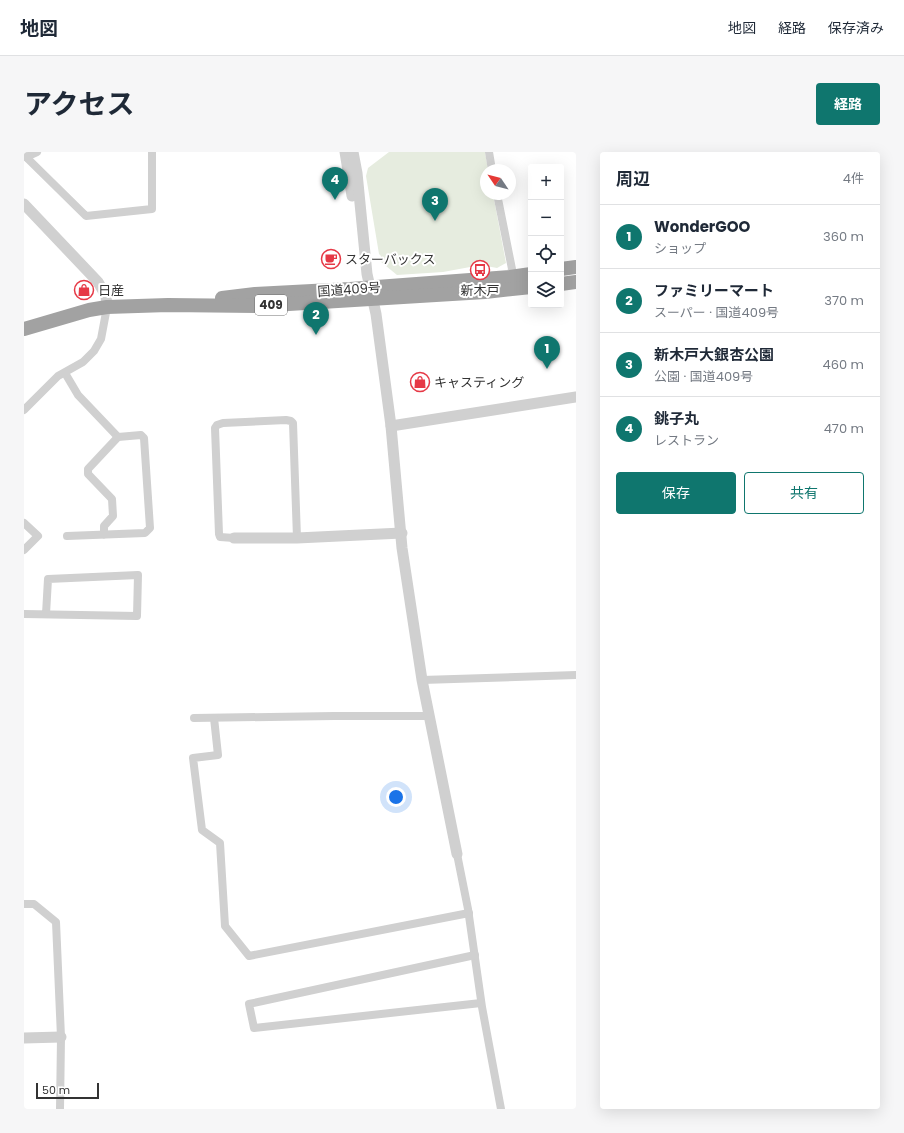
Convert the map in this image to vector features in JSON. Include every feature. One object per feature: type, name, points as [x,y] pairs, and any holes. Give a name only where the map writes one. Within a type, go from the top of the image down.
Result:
[{"type":"highway","points":[[564,269],[576,267]]},
{"type":"highway","name":"国道409号","points":[[372,293],[528,274]]},
{"type":"highway","points":[[564,284],[576,282]]},
{"type":"highway","name":"国道409号","points":[[24,330],[89,310],[106,307],[168,305],[256,294],[485,292],[528,288]]},
{"type":"street","points":[[37,152],[25,156],[86,216],[152,209],[152,152]]},
{"type":"street","points":[[345,152],[354,203],[361,219]]},
{"type":"street","points":[[353,152],[357,173],[367,274],[372,293],[391,426],[402,533],[402,548],[422,680],[428,716],[469,913],[481,1003],[501,1109]]},
{"type":"street","points":[[489,152],[491,164]]},
{"type":"street","points":[[498,200],[512,269],[510,277]]},
{"type":"street","points":[[24,204],[98,282],[106,296],[106,307],[101,339],[94,350],[83,362],[58,376],[24,410]]},
{"type":"street","points":[[65,372],[78,395],[118,438]]},
{"type":"street","points":[[391,426],[576,397]]},
{"type":"street","points":[[298,538],[293,423],[286,420],[222,423],[217,425],[215,428],[220,537],[298,538],[402,533]]},
{"type":"street","points":[[67,536],[104,535],[146,533],[150,528],[144,438],[141,435],[118,438],[88,469],[88,474],[112,499],[113,516],[104,526],[104,535]]},
{"type":"street","points":[[24,523],[38,536],[24,550]]},
{"type":"street","points":[[24,614],[137,616],[138,575],[48,579],[46,614]]},
{"type":"street","points":[[422,680],[576,675]]},
{"type":"street","points":[[194,718],[428,716]]},
{"type":"street","points":[[214,718],[218,755],[193,758],[202,830],[220,843],[226,926],[249,956],[469,913]]},
{"type":"street","points":[[24,904],[34,904],[56,922],[61,1037],[60,1109]]},
{"type":"street","points":[[475,955],[249,1004],[254,1028],[481,1003]]},
{"type":"street","points":[[24,1038],[61,1037]]},
{"type":"shaded area","points":[[389,152],[485,152],[487,164],[480,164],[480,200],[494,200],[506,263],[497,268],[481,265],[443,272],[397,275],[380,261],[381,256],[379,254],[366,176],[368,168]]},
{"type":"place","name":"銚子丸","points":[[335,200]]},
{"type":"place","name":"新木戸大銀杏公園","points":[[435,221]]},
{"type":"place","name":"スターバックス","points":[[331,259]]},
{"type":"place","name":"新木戸","points":[[480,270]]},
{"type":"place","name":"日産","points":[[84,290]]},
{"type":"place","name":"ファミリーマート","points":[[316,335]]},
{"type":"place","name":"WonderGOO","points":[[547,369]]},
{"type":"place","name":"キャスティング","points":[[420,382]]}]
